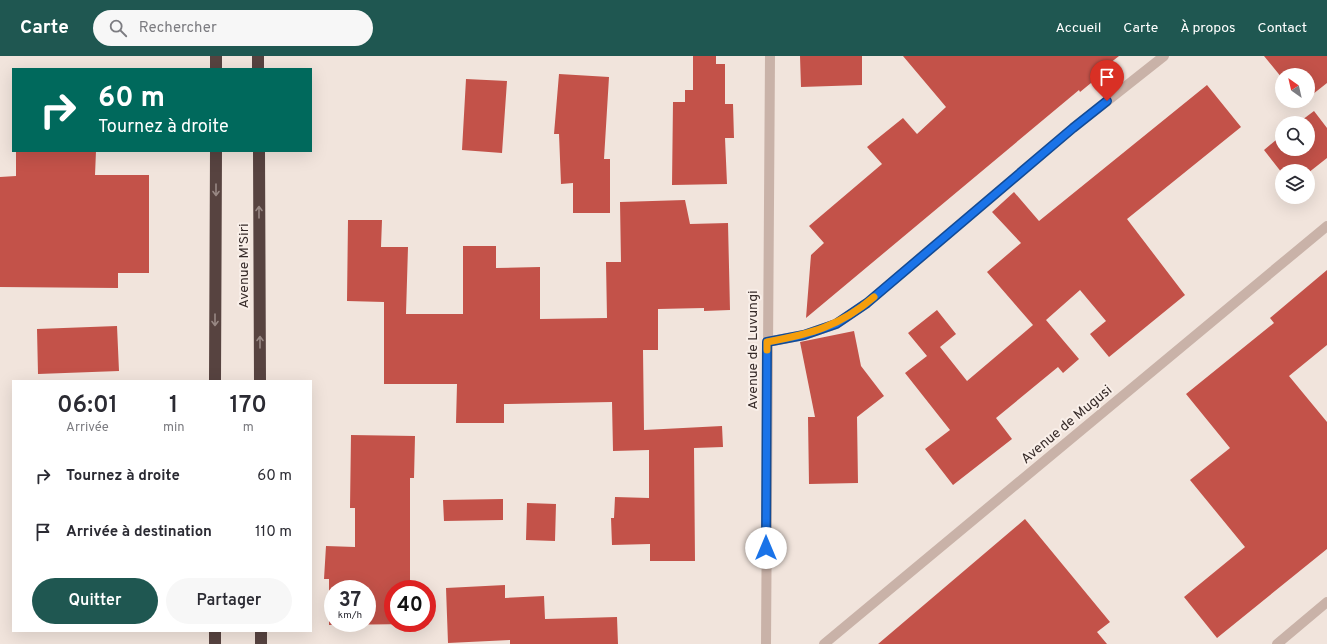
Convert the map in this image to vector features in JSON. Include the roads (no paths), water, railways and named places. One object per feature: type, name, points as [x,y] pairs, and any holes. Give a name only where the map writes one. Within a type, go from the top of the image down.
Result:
[{"type":"highway","points":[[216,56],[216,68]]},
{"type":"highway","points":[[258,56],[258,68]]},
{"type":"highway","name":"Avenue M'Siri","points":[[215,380],[216,152]]},
{"type":"highway","name":"Avenue M'Siri","points":[[259,152],[260,380]]},
{"type":"highway","points":[[215,632],[215,644]]},
{"type":"highway","points":[[261,632],[261,644]]},
{"type":"street","name":"Avenue de Luvungi","points":[[766,644],[770,56]]},
{"type":"street","points":[[767,342],[804,335],[836,324],[867,303],[1073,128],[1164,56]]},
{"type":"street","name":"Avenue de Mugusi","points":[[824,644],[1327,226]]},
{"type":"street","points":[[1277,644],[1327,602]]}]
